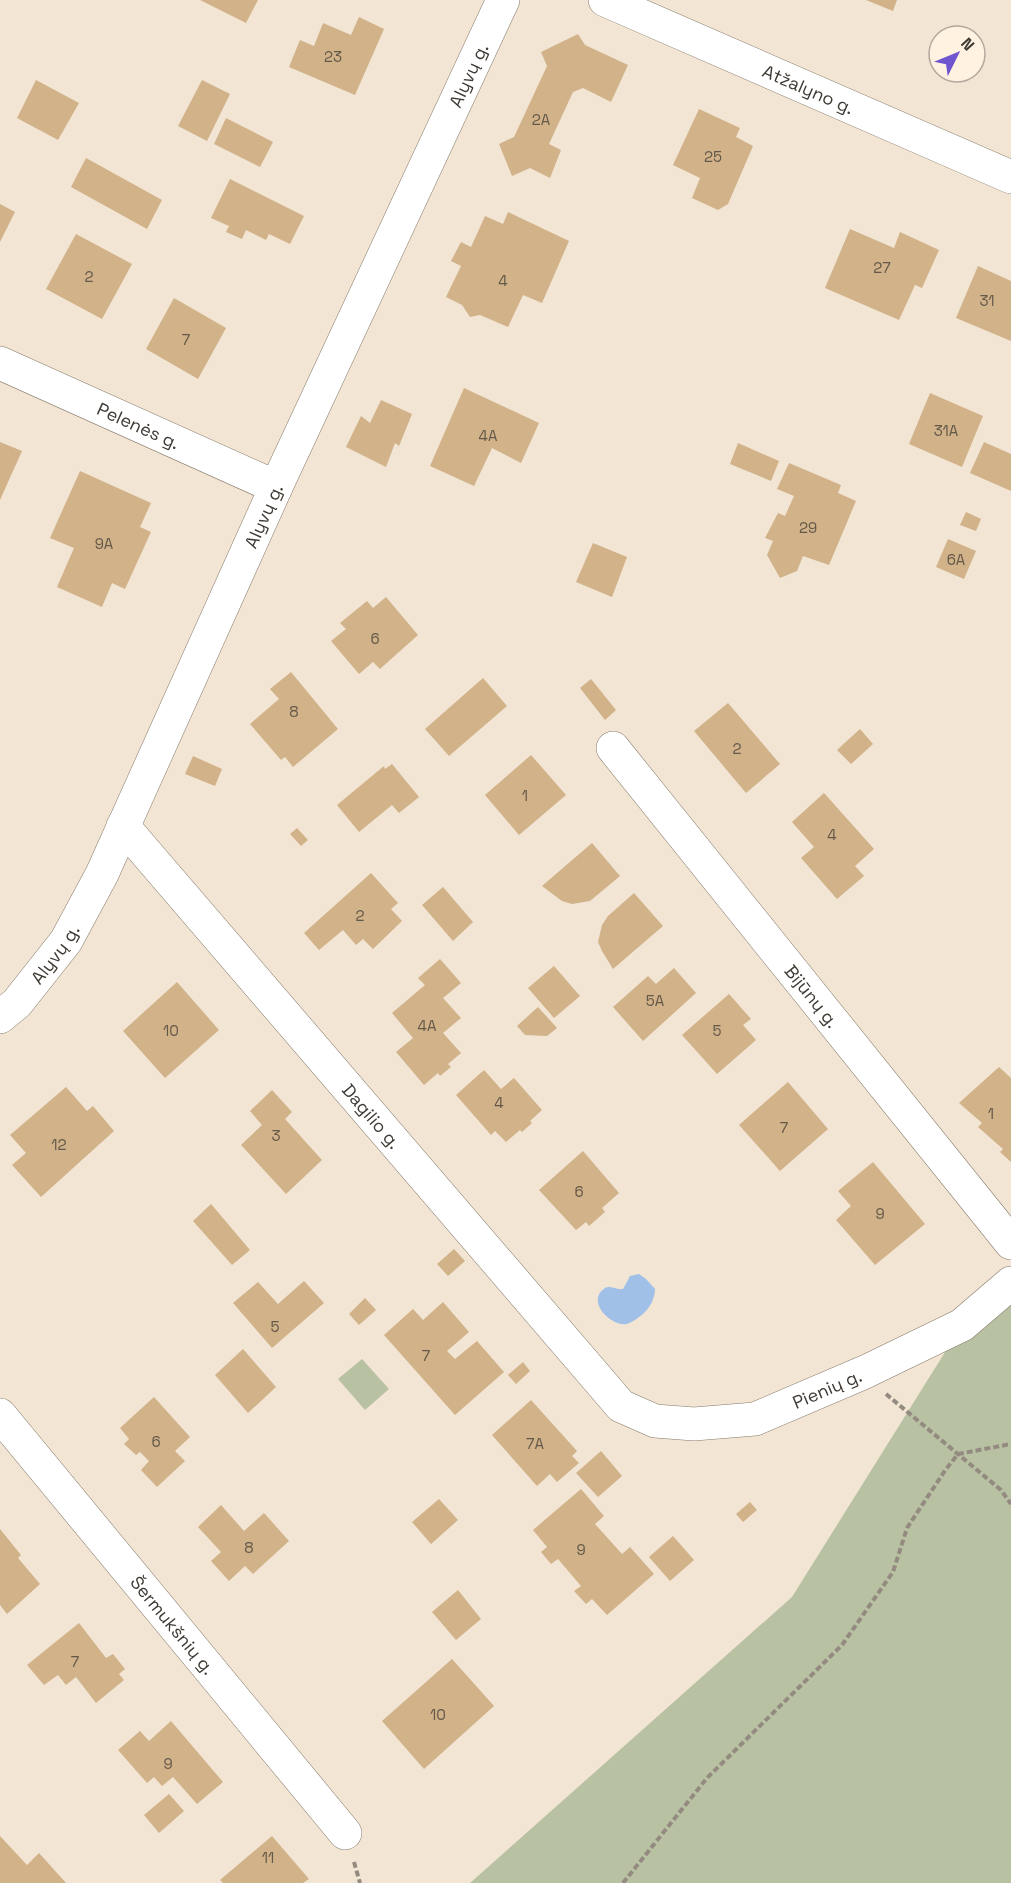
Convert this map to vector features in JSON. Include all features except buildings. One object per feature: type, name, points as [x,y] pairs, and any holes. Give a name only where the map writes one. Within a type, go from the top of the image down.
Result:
[{"type":"street","name":"Alyvų g.","points":[[0,1017],[16,1003],[66,941],[102,874],[276,487],[503,0]]},
{"type":"street","name":"Atžalyno g.","points":[[605,0],[1011,177]]},
{"type":"street","name":"Pelenės g.","points":[[0,363],[276,487]]},
{"type":"street","name":"Bijūnų g.","points":[[613,748],[1011,1243]]},
{"type":"street","name":"Dagilio g.","points":[[123,826],[621,1406]]},
{"type":"street","name":"Pienių g.","points":[[621,1406],[655,1421],[694,1424],[754,1419],[865,1372],[962,1325],[1011,1283]]},
{"type":"street","name":"Šermukšnių g.","points":[[0,1415],[345,1833]]},
{"type":"path","points":[[865,1372],[879,1389],[1001,1490],[1011,1504]]},
{"type":"path","points":[[623,1883],[707,1778],[842,1645],[893,1572],[907,1528],[958,1454],[1011,1444]]},
{"type":"green space","points":[[1011,1283],[1011,1883],[470,1883],[792,1597],[962,1325]]},
{"type":"green space","points":[[362,1359],[389,1389],[365,1410],[338,1379]]},
{"type":"water","points":[[639,1274],[655,1289],[652,1303],[646,1312],[627,1324],[614,1321],[602,1312],[599,1306],[600,1293],[607,1287],[623,1289],[630,1276]]}]
